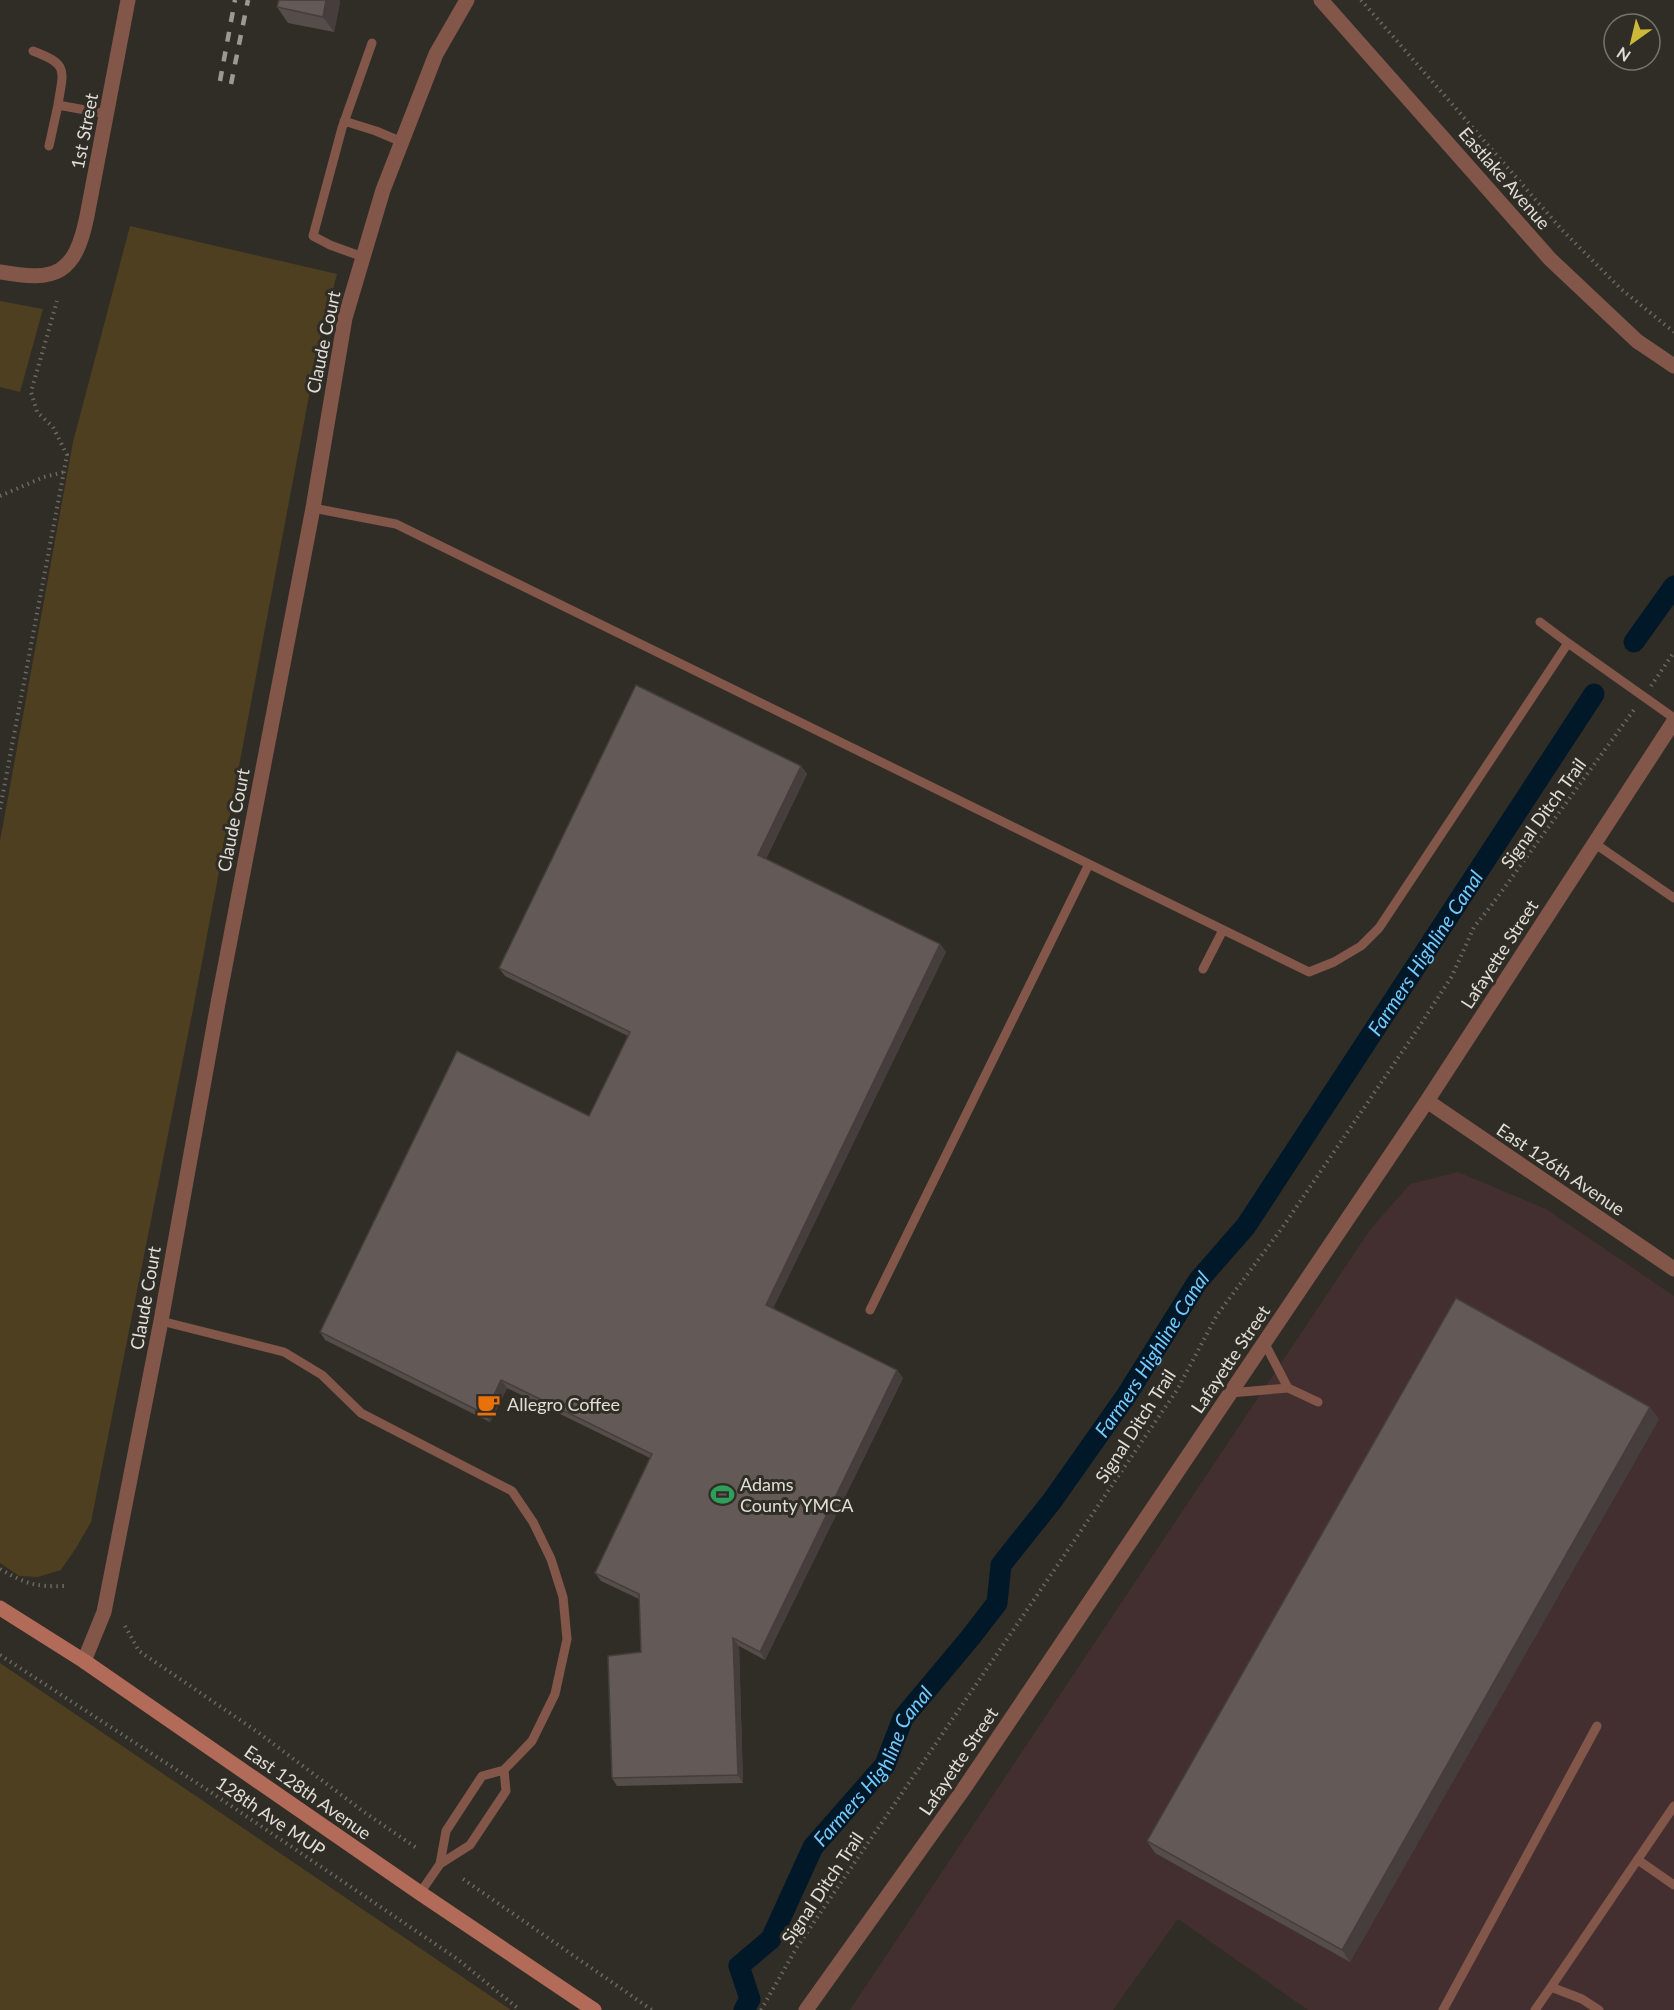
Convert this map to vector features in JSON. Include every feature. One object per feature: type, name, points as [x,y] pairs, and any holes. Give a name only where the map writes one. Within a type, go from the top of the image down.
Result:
[{"type":"main road","name":"East 128th Avenue","points":[[0,1608],[84,1661],[594,2010]]},
{"type":"street","name":"1st Street","points":[[0,272],[26,277],[41,277],[60,271],[74,255],[84,233],[128,0]]},
{"type":"street","name":"Claude Court","points":[[84,1661],[104,1612],[161,1321],[218,1003],[313,508],[345,318],[383,190],[436,54],[467,0]]},
{"type":"street","name":"Eastlake Avenue","points":[[1321,0],[1550,260],[1637,341],[1674,366]]},
{"type":"street","name":"Lafayette Street","points":[[806,2010],[963,1790],[1427,1101],[1674,720]]},
{"type":"street","name":"East 126th Avenue","points":[[1427,1101],[1674,1269]]},
{"type":"lane","points":[[363,257],[313,236],[344,121],[372,43]]},
{"type":"lane","points":[[33,51],[48,56],[61,66],[63,72],[49,146]]},
{"type":"lane","points":[[58,105],[107,114]]},
{"type":"lane","points":[[344,121],[402,142]]},
{"type":"lane","points":[[313,508],[396,524],[1309,972],[1334,962],[1361,946],[1379,928],[1568,643]]},
{"type":"lane","points":[[1540,622],[1674,720]]},
{"type":"lane","points":[[1594,843],[1674,898]]},
{"type":"lane","points":[[870,1310],[1089,864]]},
{"type":"lane","points":[[1203,969],[1223,930]]},
{"type":"lane","points":[[161,1321],[284,1352],[322,1375],[367,1417],[512,1491],[533,1522],[551,1559],[563,1597],[567,1639],[555,1694],[532,1741],[504,1770],[482,1776],[446,1831],[440,1864]]},
{"type":"lane","points":[[1264,1342],[1287,1388]]},
{"type":"lane","points":[[1230,1393],[1287,1388],[1318,1402]]},
{"type":"lane","points":[[1443,2010],[1597,1726]]},
{"type":"lane","points":[[420,1893],[440,1864],[470,1845],[506,1791],[504,1770]]},
{"type":"lane","points":[[1535,2010],[1674,1806]]},
{"type":"lane","points":[[1638,1860],[1674,1885]]},
{"type":"lane","points":[[1551,1987],[1582,1999],[1599,2010]]},
{"type":"path","points":[[1361,0],[1563,231],[1621,289],[1674,332]]},
{"type":"path","points":[[0,809],[67,455],[53,427],[37,412],[31,392],[57,302]]},
{"type":"path","points":[[0,496],[44,477],[64,472]]},
{"type":"path","name":"Signal Ditch Trail","points":[[761,2010],[797,1947],[1177,1390],[1217,1315],[1282,1228],[1413,1036],[1452,976],[1474,927],[1644,697],[1674,652]]},
{"type":"path","points":[[0,1569],[21,1581],[41,1587],[65,1586]]},
{"type":"path","points":[[125,1626],[139,1651],[260,1733],[364,1812],[418,1849]]},
{"type":"path","name":"128th Ave MUP","points":[[0,1655],[206,1789],[456,1958],[520,2010]]},
{"type":"path","points":[[463,1880],[652,2010]]},
{"type":"shaded area","points":[[130,226],[337,274],[319,343],[195,999],[91,1522],[61,1570],[38,1577],[19,1576],[0,1563],[0,841],[73,442]]},
{"type":"shaded area","points":[[0,301],[43,309],[20,392],[0,387]]},
{"type":"shaded area","points":[[1458,1172],[1546,1209],[1674,1296],[1674,2010],[1308,2010],[1178,1919],[1113,2010],[850,2010],[1370,1230],[1410,1184]]},
{"type":"shaded area","points":[[0,1663],[511,2010],[0,2010]]},
{"type":"building","points":[[279,0],[326,0],[323,17],[277,7]]},
{"type":"building","points":[[636,685],[801,766],[758,855],[940,944],[766,1305],[897,1370],[760,1652],[733,1638],[738,1775],[612,1778],[608,1656],[641,1652],[639,1594],[595,1573],[652,1454],[501,1380],[485,1414],[320,1332],[457,1051],[589,1116],[630,1032],[499,968]]},
{"type":"building","points":[[1456,1298],[1650,1407],[1342,1950],[1147,1841]]},
{"type":"waterway","name":"Farmers Highline Canal","points":[[1634,642],[1674,586]]},
{"type":"waterway","name":"Farmers Highline Canal","points":[[744,2010],[750,1999],[739,1966],[771,1939],[813,1847],[885,1765],[903,1718],[997,1603],[1001,1565],[1052,1501],[1126,1396],[1198,1281],[1246,1226],[1594,694]]},
{"type":"railway","points":[[220,81],[235,0]]},
{"type":"railway","points":[[231,84],[248,0]]},
{"type":"place","name":"Allegro Coffee","points":[[489,1404]]},
{"type":"place","name":"Adams County YMCA","points":[[722,1494]]}]
